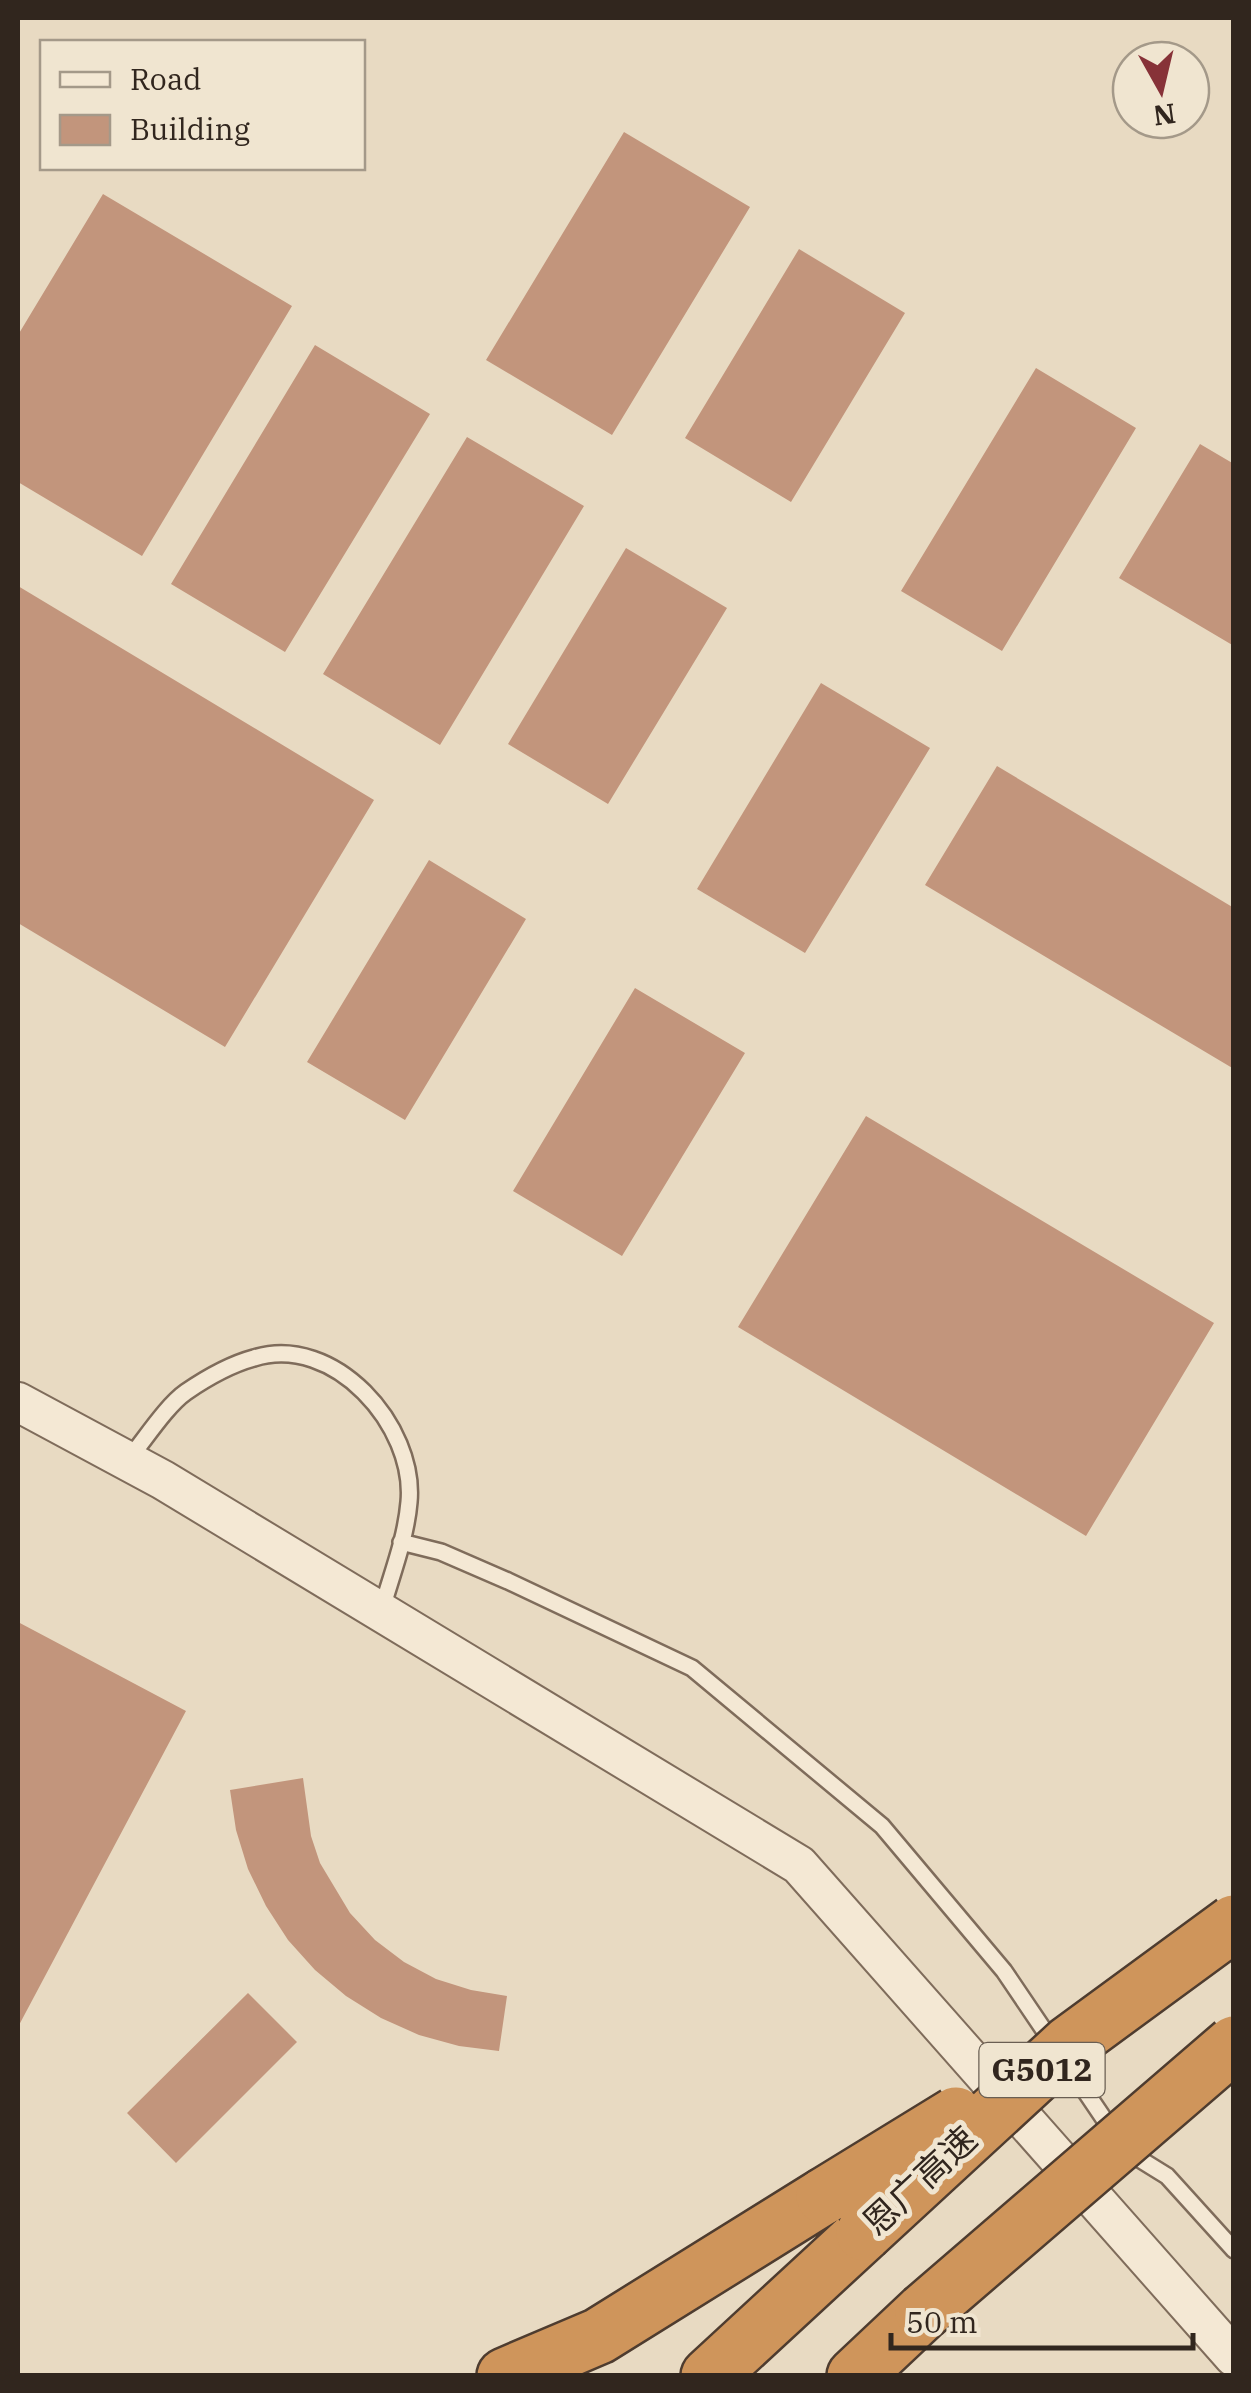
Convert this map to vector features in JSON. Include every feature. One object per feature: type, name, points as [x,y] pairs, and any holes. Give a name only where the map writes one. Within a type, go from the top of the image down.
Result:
[{"type":"highway","name":"恩广高速","points":[[708,2376],[1069,2044],[1234,1923]]},
{"type":"highway","points":[[506,2376],[599,2336],[1069,2044]]},
{"type":"highway","name":"G5012","points":[[856,2376],[924,2312],[1234,2044]]},
{"type":"street","points":[[18,1402],[126,1460],[799,1865],[1234,2357]]},
{"type":"lane","points":[[126,1460],[184,1393],[256,1357],[288,1354],[320,1362],[358,1384],[387,1416],[405,1456],[410,1500],[381,1612]]},
{"type":"lane","points":[[401,1542],[441,1552],[492,1574],[692,1668],[882,1826],[1004,1971],[1125,2150],[1167,2176],[1234,2250]]},
{"type":"building","points":[[624,132],[750,207],[612,435],[486,360]]},
{"type":"building","points":[[103,194],[292,306],[142,556],[18,482],[18,335]]},
{"type":"building","points":[[799,249],[905,313],[791,502],[685,438]]},
{"type":"building","points":[[315,345],[430,414],[285,652],[171,584]]},
{"type":"building","points":[[1036,368],[1136,428],[1002,651],[901,591]]},
{"type":"building","points":[[467,437],[584,506],[440,745],[323,674]]},
{"type":"building","points":[[1200,444],[1234,464],[1234,646],[1119,578]]},
{"type":"building","points":[[626,548],[727,608],[608,804],[508,744]]},
{"type":"building","points":[[18,586],[374,800],[225,1047],[18,923]]},
{"type":"building","points":[[821,683],[930,748],[805,953],[697,889]]},
{"type":"building","points":[[997,766],[1234,908],[1234,1069],[925,885]]},
{"type":"building","points":[[429,860],[526,919],[405,1120],[307,1062]]},
{"type":"building","points":[[635,988],[745,1053],[622,1256],[513,1191]]},
{"type":"building","points":[[866,1116],[1214,1323],[1086,1536],[738,1327]]},
{"type":"building","points":[[18,1622],[186,1711],[18,2027]]},
{"type":"building","points":[[303,1778],[311,1836],[320,1863],[350,1913],[375,1940],[436,1979],[507,1996],[499,2051],[419,2035],[381,2018],[315,1970],[288,1940],[248,1869],[236,1830],[230,1790]]},
{"type":"building","points":[[248,1993],[297,2042],[176,2163],[127,2113]]}]
